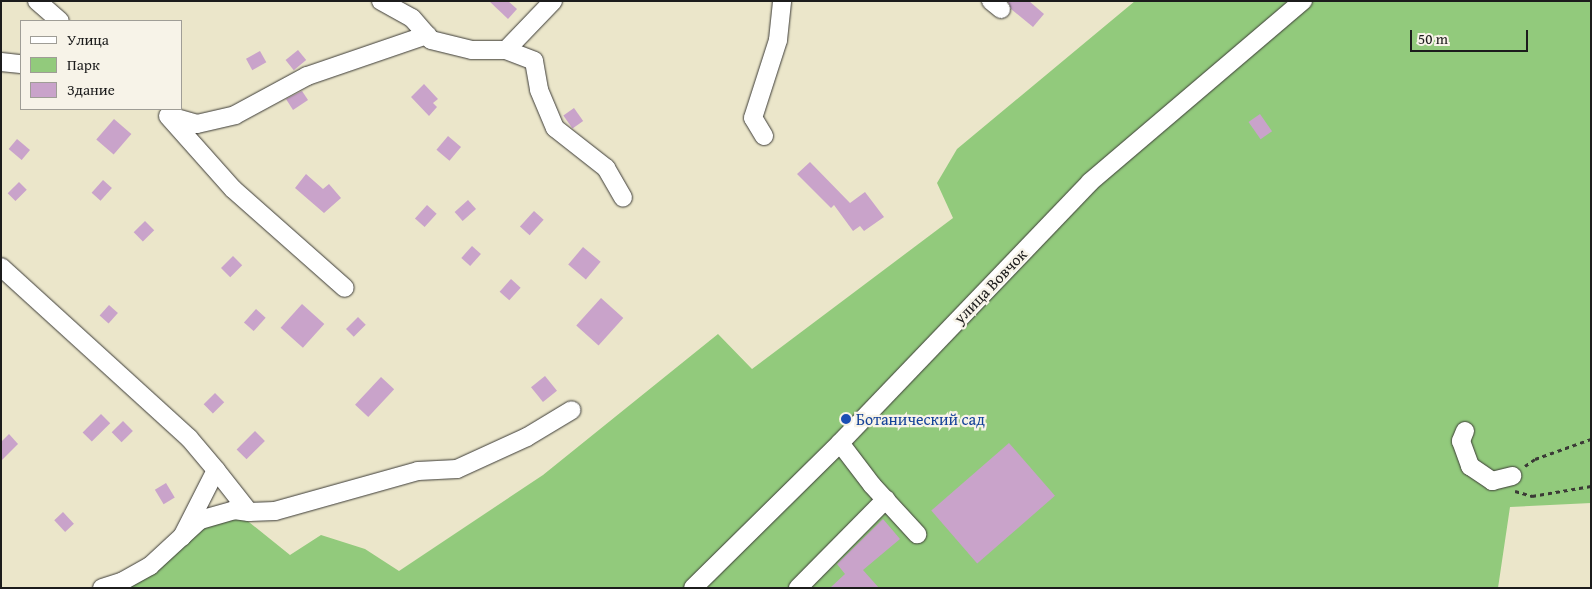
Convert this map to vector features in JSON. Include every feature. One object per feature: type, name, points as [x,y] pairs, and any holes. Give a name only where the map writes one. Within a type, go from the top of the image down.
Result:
[{"type":"street","points":[[37,1],[59,20]]},
{"type":"street","points":[[381,1],[412,18],[431,40],[472,50],[506,50],[534,61],[539,90],[555,128],[606,168],[623,198]]},
{"type":"street","points":[[506,50],[552,1]]},
{"type":"street","points":[[764,136],[753,118],[778,40],[782,1]]},
{"type":"street","name":"улица Вовчок","points":[[693,588],[840,442],[1090,182],[1303,1]]},
{"type":"street","points":[[165,113],[197,124],[235,114],[307,76],[427,35]]},
{"type":"street","points":[[1,62],[20,64]]},
{"type":"street","points":[[165,113],[233,189],[344,288]]},
{"type":"street","points":[[1,266],[189,438],[250,512]]},
{"type":"street","points":[[102,588],[123,581],[150,566],[200,520],[234,510],[250,512],[275,511],[418,471],[458,469],[526,437],[572,410]]},
{"type":"street","points":[[1465,431],[1461,441],[1470,466],[1492,481],[1512,476]]},
{"type":"street","points":[[840,442],[917,534]]},
{"type":"street","points":[[182,537],[216,470]]},
{"type":"street","points":[[798,588],[886,499]]},
{"type":"path","points":[[1591,439],[1535,458],[1512,476],[1515,491],[1532,496],[1591,486]]},
{"type":"green space","points":[[1135,1],[1591,1],[1591,503],[1510,507],[1498,588],[102,588],[123,581],[200,520],[234,510],[290,555],[321,535],[365,549],[399,571],[543,475],[718,334],[752,369],[953,218],[937,183],[957,149]]},
{"type":"building","points":[[489,1],[508,1],[517,9],[508,19]]},
{"type":"building","points":[[1008,1],[1029,1],[1044,14],[1033,27],[1011,9]]},
{"type":"building","points":[[298,50],[306,60],[294,70],[286,60]]},
{"type":"building","points":[[260,51],[266,62],[252,70],[246,59]]},
{"type":"building","points":[[424,84],[438,99],[433,103],[437,107],[429,116],[411,97]]},
{"type":"building","points":[[302,91],[308,100],[293,110],[286,99]]},
{"type":"building","points":[[574,108],[583,121],[573,129],[563,115]]},
{"type":"building","points":[[1260,114],[1272,131],[1261,139],[1249,122]]},
{"type":"building","points":[[114,119],[131,134],[114,154],[96,139]]},
{"type":"building","points":[[448,136],[461,147],[449,161],[436,150]]},
{"type":"building","points":[[17,139],[30,150],[22,160],[9,149]]},
{"type":"building","points":[[810,162],[850,203],[865,192],[884,217],[864,231],[860,226],[853,231],[834,205],[831,208],[797,174]]},
{"type":"building","points":[[306,174],[323,189],[329,184],[341,198],[324,213],[295,188]]},
{"type":"building","points":[[103,180],[112,188],[101,201],[92,193]]},
{"type":"building","points":[[19,182],[27,190],[15,201],[8,193]]},
{"type":"building","points":[[468,200],[476,209],[463,221],[455,212]]},
{"type":"building","points":[[427,205],[437,214],[425,227],[415,218]]},
{"type":"building","points":[[534,211],[544,220],[530,235],[520,227]]},
{"type":"building","points":[[145,221],[154,230],[143,242],[134,232]]},
{"type":"building","points":[[472,246],[481,254],[470,266],[461,258]]},
{"type":"building","points":[[583,247],[601,262],[586,279],[568,265]]},
{"type":"building","points":[[233,256],[242,265],[230,277],[221,268]]},
{"type":"building","points":[[511,279],[521,288],[509,300],[500,292]]},
{"type":"building","points":[[601,298],[623,318],[599,346],[576,325]]},
{"type":"building","points":[[302,304],[324,324],[303,348],[281,328]]},
{"type":"building","points":[[109,305],[118,313],[109,323],[100,315]]},
{"type":"building","points":[[256,309],[266,318],[254,331],[244,322]]},
{"type":"building","points":[[358,317],[366,325],[354,337],[346,329]]},
{"type":"building","points":[[545,376],[557,391],[543,402],[531,387]]},
{"type":"building","points":[[381,377],[394,389],[368,417],[355,405]]},
{"type":"building","points":[[215,393],[224,402],[213,414],[204,404]]},
{"type":"building","points":[[101,414],[110,423],[92,442],[83,432]]},
{"type":"building","points":[[123,421],[133,431],[122,442],[112,432]]},
{"type":"building","points":[[255,431],[265,441],[247,459],[237,449]]},
{"type":"building","points":[[9,434],[18,444],[1,461],[1,442]]},
{"type":"building","points":[[1009,443],[1055,496],[977,563],[931,511]]},
{"type":"building","points":[[166,483],[175,498],[164,504],[155,490]]},
{"type":"building","points":[[63,512],[74,524],[65,532],[54,520]]},
{"type":"building","points":[[883,519],[900,539],[863,570],[879,588],[830,588],[845,574],[837,564]]},
{"type":"place","name":"Ботанический сад","points":[[846,419]]}]
